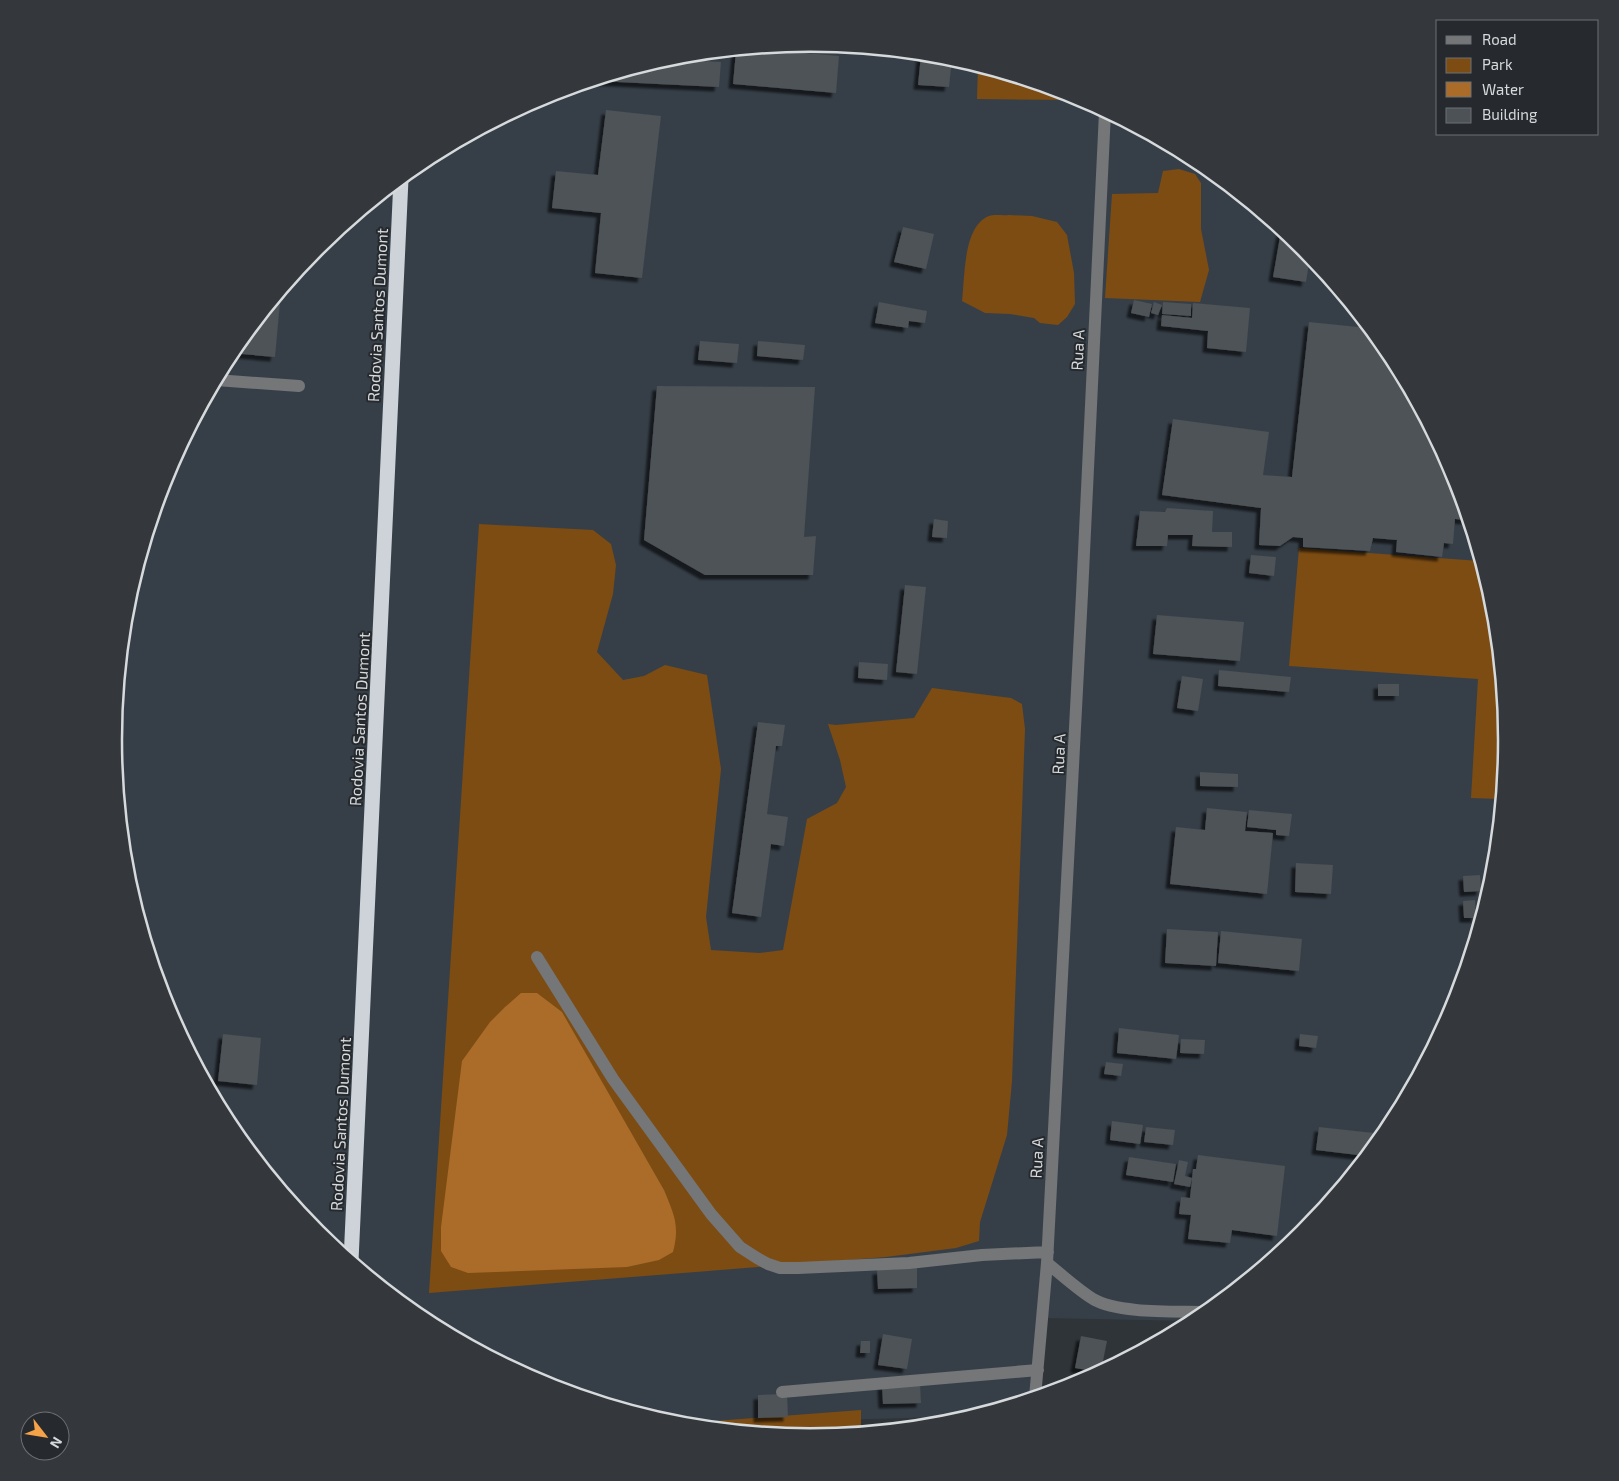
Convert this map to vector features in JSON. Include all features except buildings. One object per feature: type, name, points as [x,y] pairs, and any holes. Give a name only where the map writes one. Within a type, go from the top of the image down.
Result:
[{"type":"highway","name":"Rodovia Santos Dumont","points":[[351,1254],[401,188]]},
{"type":"street","name":"Rua A","points":[[1036,1390],[1048,1258],[1105,119]]},
{"type":"street","points":[[223,381],[299,386]]},
{"type":"street","points":[[537,957],[613,1079],[700,1198],[740,1247],[768,1264],[780,1268],[798,1268],[909,1263],[982,1254],[1048,1258],[1093,1299],[1106,1305],[1134,1309],[1194,1312]]},
{"type":"street","points":[[782,1392],[1038,1370]]},
{"type":"shaded area","points":[[810,52],[854,54],[899,58],[988,76],[1031,89],[1114,123],[1192,168],[1228,195],[1263,223],[1327,287],[1382,358],[1405,397],[1427,436],[1461,519],[1474,562],[1492,651],[1498,740],[1496,785],[1492,830],[1474,919],[1461,962],[1427,1045],[1382,1123],[1327,1194],[1296,1227],[1263,1258],[1192,1313],[1179,1321],[1043,1318],[1035,1391],[988,1405],[932,1417],[724,1423],[675,1415],[631,1405],[588,1392],[546,1376],[505,1358],[427,1313],[356,1258],[323,1227],[292,1194],[237,1123],[192,1045],[158,962],[145,919],[127,830],[123,785],[123,696],[127,651],[145,562],[158,519],[192,436],[237,358],[264,322],[292,287],[356,223],[427,168],[466,145],[505,123],[588,89],[631,76],[720,58]]},
{"type":"green space","points":[[978,74],[1031,89],[1060,100],[977,99]]},
{"type":"green space","points":[[1179,169],[1195,174],[1201,183],[1201,229],[1209,270],[1200,302],[1105,298],[1112,194],[1158,193],[1163,171]]},
{"type":"green space","points":[[989,216],[1032,216],[1057,222],[1067,235],[1074,273],[1075,304],[1067,317],[1058,325],[1040,323],[1034,318],[1010,314],[985,313],[962,301],[967,253],[974,230],[980,222]]},
{"type":"green space","points":[[479,524],[593,530],[611,544],[616,565],[613,594],[597,652],[623,680],[644,676],[665,665],[707,675],[721,769],[706,917],[711,950],[759,953],[783,950],[807,819],[837,803],[846,787],[840,760],[828,724],[836,725],[914,718],[932,688],[1011,698],[1022,704],[1025,729],[1012,1081],[1007,1135],[980,1222],[979,1241],[956,1248],[886,1257],[429,1293]]},
{"type":"green space","points":[[1299,548],[1474,561],[1492,651],[1498,740],[1495,799],[1471,798],[1478,679],[1289,666]]},
{"type":"green space","points":[[861,1410],[861,1426],[854,1427],[765,1427],[711,1421]]},
{"type":"water","points":[[521,993],[537,993],[562,1012],[664,1190],[675,1220],[676,1235],[673,1252],[659,1260],[627,1267],[468,1273],[451,1267],[441,1251],[441,1227],[462,1061],[490,1022]]}]
